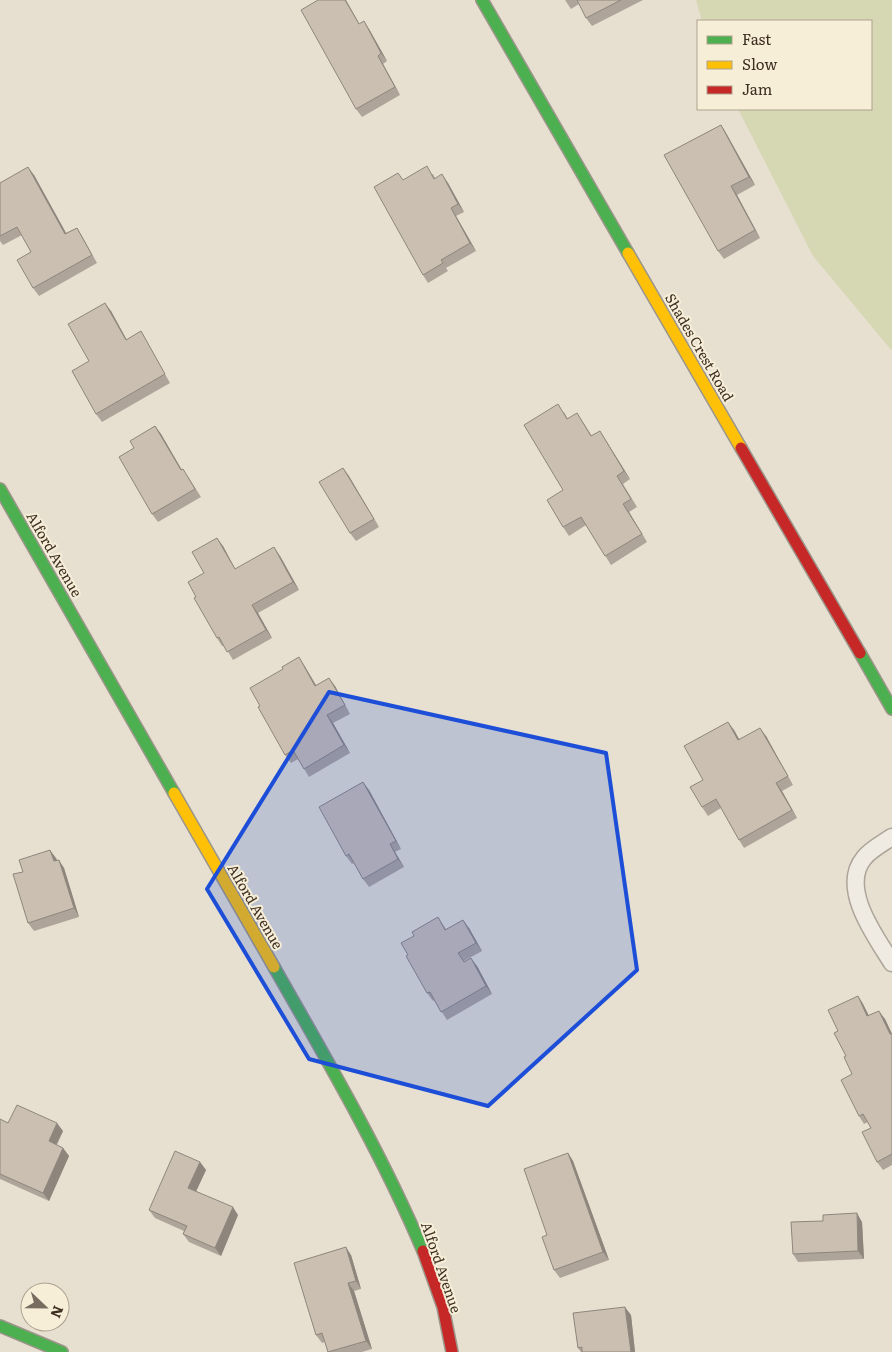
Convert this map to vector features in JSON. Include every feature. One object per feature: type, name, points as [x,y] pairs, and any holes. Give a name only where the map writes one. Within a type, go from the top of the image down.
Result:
[{"type":"street","name":"Shades Crest Road","points":[[482,0],[892,709]]},
{"type":"street","name":"Alford Avenue","points":[[0,489],[351,1102],[395,1186],[422,1248],[443,1308],[452,1352]]},
{"type":"street","points":[[0,1326],[62,1352]]},
{"type":"lane","points":[[892,838],[864,858],[856,874],[856,890],[866,919],[892,963]]},
{"type":"highlighted area","points":[[329,692],[606,753],[637,970],[488,1106],[309,1059],[207,889]]},
{"type":"green space","points":[[696,0],[892,0],[892,351],[813,256],[739,110],[872,110],[872,20],[702,20]]},
{"type":"building","points":[[318,0],[345,0],[359,24],[364,21],[381,53],[378,56],[395,87],[356,109],[301,10]]},
{"type":"building","points":[[577,0],[621,0],[586,18]]},
{"type":"building","points":[[721,125],[749,177],[731,186],[755,230],[718,251],[664,155]]},
{"type":"building","points":[[427,166],[434,179],[442,174],[458,204],[451,208],[470,243],[441,260],[443,263],[423,275],[374,187],[398,173],[403,180]]},
{"type":"building","points":[[28,167],[65,234],[77,228],[92,255],[33,288],[17,260],[31,252],[17,227],[0,236],[0,183]]},
{"type":"building","points":[[105,303],[126,340],[141,331],[165,374],[96,414],[72,371],[89,361],[68,324]]},
{"type":"building","points":[[558,404],[567,419],[577,413],[591,436],[600,431],[624,471],[617,476],[631,499],[623,504],[642,534],[605,556],[581,517],[563,527],[547,500],[563,490],[524,425]]},
{"type":"building","points":[[155,426],[181,470],[183,469],[195,489],[152,514],[119,457],[134,448],[130,441]]},
{"type":"building","points":[[343,468],[374,519],[350,533],[319,482]]},
{"type":"building","points":[[217,538],[235,569],[274,547],[293,582],[252,605],[266,630],[227,652],[194,598],[196,597],[188,582],[204,573],[192,552]]},
{"type":"building","points":[[299,657],[315,686],[329,678],[345,705],[327,715],[344,745],[304,769],[293,750],[285,755],[258,707],[260,706],[250,688],[283,669],[282,667]]},
{"type":"building","points":[[728,722],[738,740],[760,728],[788,776],[776,783],[792,810],[739,840],[716,799],[702,807],[690,787],[703,780],[684,746]]},
{"type":"building","points":[[363,782],[396,841],[390,844],[398,859],[363,879],[349,854],[346,856],[319,807]]},
{"type":"building","points":[[50,850],[54,861],[59,860],[74,908],[28,923],[13,874],[23,872],[19,860]]},
{"type":"building","points":[[438,917],[445,930],[463,920],[476,943],[458,953],[464,962],[471,958],[486,986],[441,1012],[430,992],[427,993],[406,956],[408,955],[401,943],[414,936],[412,932]]},
{"type":"building","points":[[858,996],[867,1016],[879,1011],[890,1034],[892,1034],[892,1154],[877,1162],[862,1132],[871,1128],[863,1114],[859,1116],[841,1080],[852,1074],[844,1057],[846,1056],[834,1033],[838,1031],[828,1010]]},
{"type":"building","points":[[17,1105],[57,1123],[49,1141],[63,1148],[43,1193],[0,1174],[0,1119],[8,1123]]},
{"type":"building","points":[[175,1151],[200,1162],[188,1188],[233,1207],[215,1248],[183,1234],[187,1226],[149,1210]]},
{"type":"building","points":[[568,1153],[603,1252],[554,1270],[542,1237],[547,1235],[524,1169]]},
{"type":"building","points":[[857,1213],[858,1251],[793,1254],[791,1222],[823,1221],[823,1215]]},
{"type":"building","points":[[346,1247],[356,1281],[348,1283],[366,1341],[328,1352],[322,1333],[316,1335],[294,1263]]},
{"type":"building","points":[[625,1307],[631,1352],[582,1352],[582,1347],[578,1348],[573,1313]]},
{"type":"traffic: fast","points":[[482,0],[628,253]]},
{"type":"traffic: fast","points":[[0,489],[174,793]]},
{"type":"traffic: fast","points":[[860,653],[892,709]]},
{"type":"traffic: fast","points":[[274,967],[371,1142],[423,1251]]},
{"type":"traffic: fast","points":[[0,1326],[62,1352]]},
{"type":"traffic: slow","points":[[628,253],[741,448]]},
{"type":"traffic: slow","points":[[174,793],[274,967]]},
{"type":"traffic: jam","points":[[741,448],[860,653]]},
{"type":"traffic: jam","points":[[423,1251],[443,1307],[452,1352]]}]
